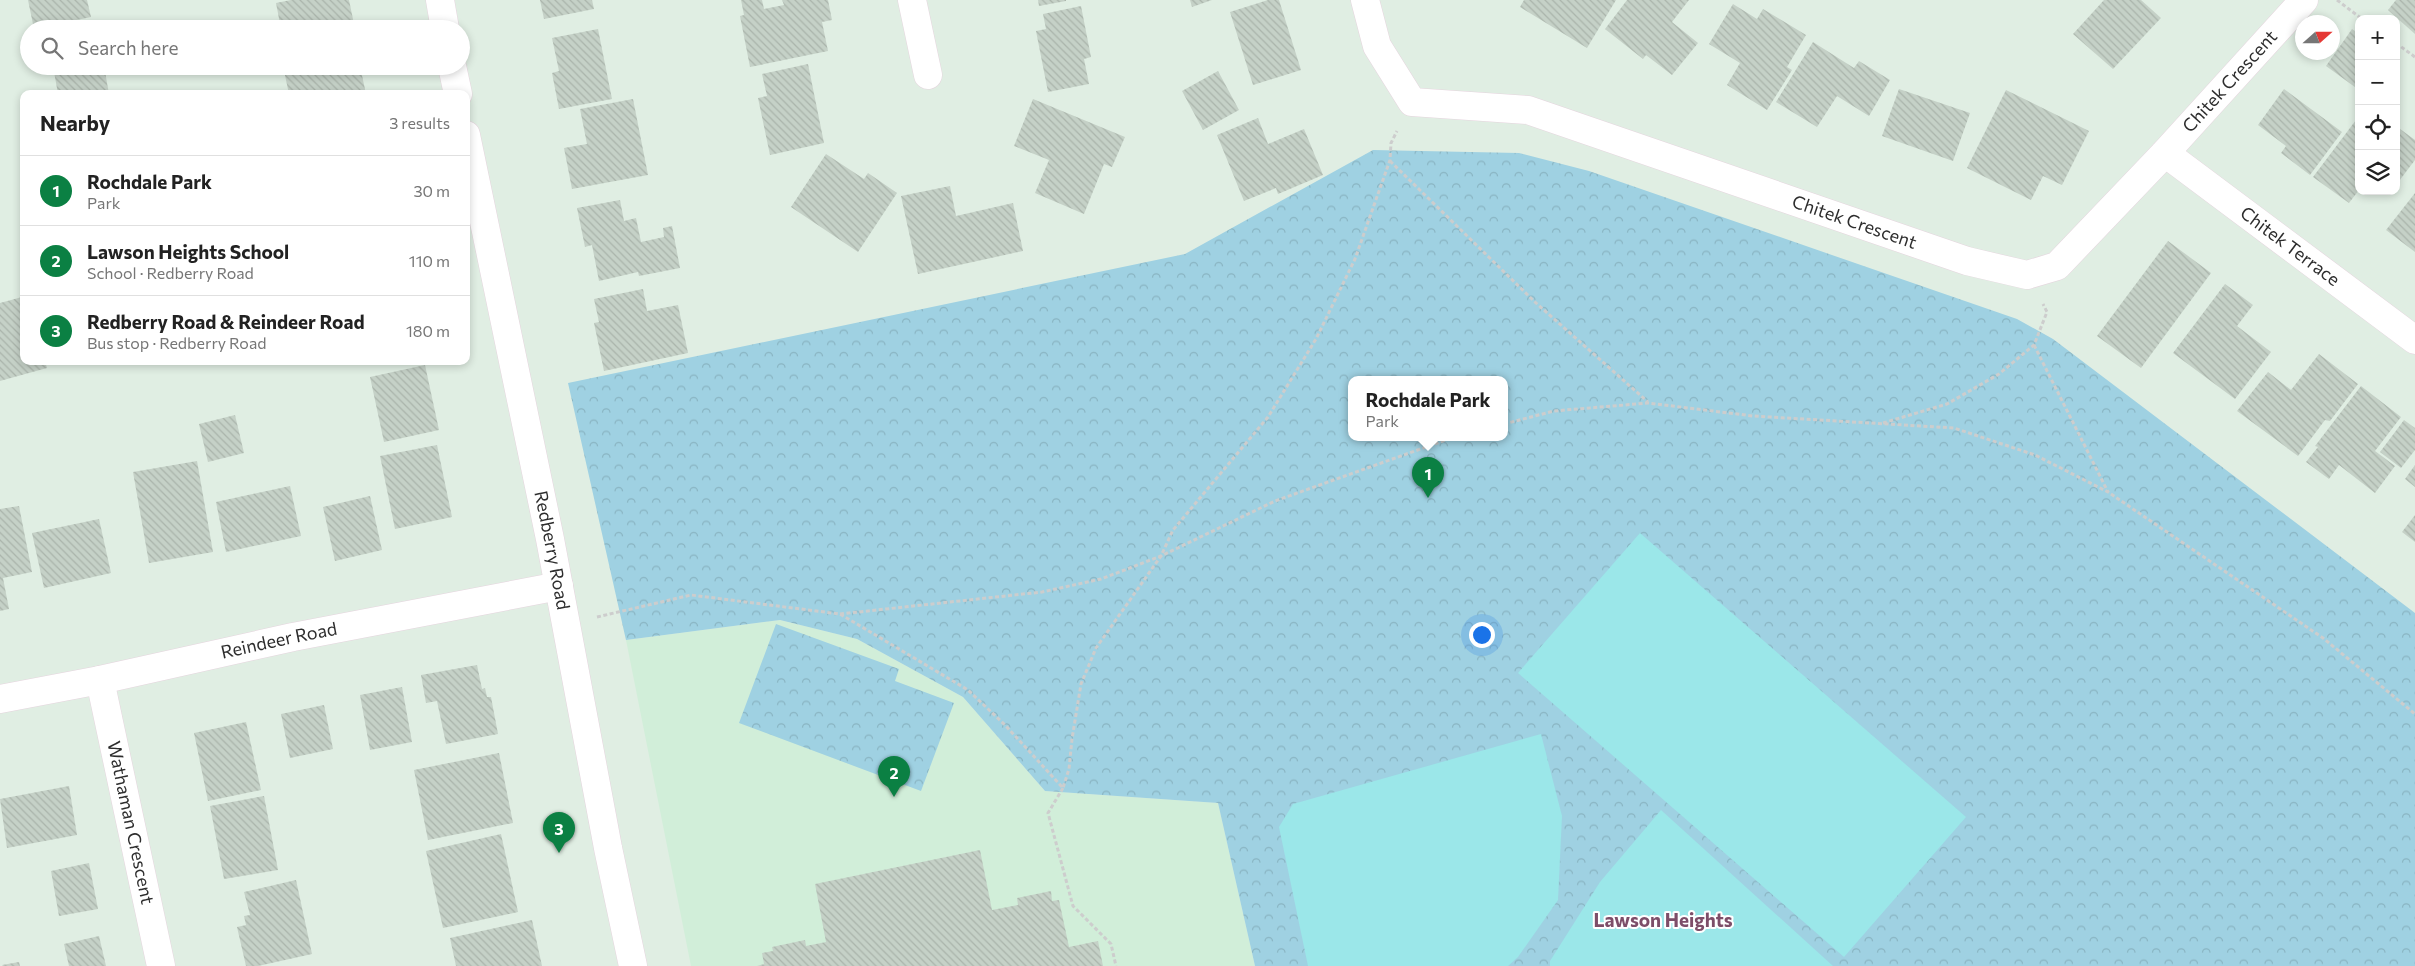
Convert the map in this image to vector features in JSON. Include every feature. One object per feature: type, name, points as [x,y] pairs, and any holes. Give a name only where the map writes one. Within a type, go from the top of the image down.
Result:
[{"type":"street","points":[[440,0],[443,20]]},
{"type":"street","points":[[912,0],[928,74]]},
{"type":"street","name":"Chitek Crescent","points":[[1365,0],[1377,46],[1412,102],[1528,110],[1967,261],[2027,275],[2057,266],[2165,153],[2304,0]]},
{"type":"street","points":[[454,75],[457,90]]},
{"type":"street","name":"Chitek Terrace","points":[[2165,153],[2415,340]]},
{"type":"street","name":"Redberry Road","points":[[470,154],[567,624],[608,848],[633,966]]},
{"type":"street","name":"Reindeer Road","points":[[0,699],[100,680],[293,637],[559,586]]},
{"type":"street","name":"Wathaman Crescent","points":[[100,680],[161,966]]},
{"type":"path","points":[[2338,1],[2357,15]]},
{"type":"path","points":[[2400,46],[2415,57]]},
{"type":"path","points":[[1116,966],[1111,944],[1073,906],[1048,813],[1063,788],[1069,769],[1081,684],[1096,648],[1161,556],[1173,530],[1268,417],[1316,339],[1355,259],[1390,160],[1391,142]]},
{"type":"path","points":[[1390,160],[1536,303],[1648,403]]},
{"type":"path","points":[[1880,423],[1947,404],[1999,374],[2034,345],[2047,312]]},
{"type":"path","points":[[2034,345],[2108,492]]},
{"type":"path","points":[[1508,423],[1554,412],[1648,403],[1753,416],[1954,428],[2035,456],[2108,492],[2323,638],[2415,714]]},
{"type":"path","points":[[567,624],[691,595],[840,614],[1042,592],[1100,579],[1161,556],[1275,501],[1443,441]]},
{"type":"path","points":[[840,614],[968,690],[1005,725],[1063,788]]},
{"type":"shaded area","points":[[1640,533],[1966,817],[1844,957],[1518,673]]},
{"type":"shaded area","points":[[780,620],[857,639],[963,697],[1045,791],[1218,803],[1255,966],[691,966],[626,640]]},
{"type":"shaded area","points":[[1541,734],[1562,816],[1558,900],[1518,957],[1508,966],[1308,966],[1279,827],[1293,804]]},
{"type":"shaded area","points":[[1661,810],[1833,966],[1550,966],[1550,961],[1600,882]]},
{"type":"green space","points":[[1373,150],[1519,153],[1589,171],[2017,319],[2053,339],[2415,613],[2415,966],[1255,966],[1218,803],[1045,791],[963,697],[857,639],[780,620],[626,640],[568,383],[1185,254]]},
{"type":"green space","points":[[776,624],[899,669],[895,681],[954,703],[921,791],[739,723]]},
{"type":"building","points":[[28,0],[87,0],[91,17],[77,20],[32,20]]},
{"type":"building","points":[[291,0],[349,0],[353,20],[279,20],[276,3]]},
{"type":"building","points":[[540,0],[592,0],[594,9],[544,19]]},
{"type":"building","points":[[741,0],[762,0],[764,9],[784,5],[782,0],[828,0],[832,20],[822,22],[828,51],[750,67],[740,16],[744,15]]},
{"type":"building","points":[[1038,0],[1066,0],[1066,1],[1039,6]]},
{"type":"building","points":[[1190,0],[1212,0],[1192,7]]},
{"type":"building","points":[[1268,0],[1279,0],[1301,70],[1253,85],[1230,12]]},
{"type":"building","points":[[1524,0],[1616,0],[1587,48],[1520,7]]},
{"type":"building","points":[[1627,0],[1689,0],[1672,22],[1698,43],[1672,75],[1646,55],[1643,59],[1605,29]]},
{"type":"building","points":[[2104,0],[2141,0],[2161,18],[2113,69],[2073,34]]},
{"type":"building","points":[[2396,0],[2415,0],[2415,34],[2400,21],[2400,15],[2394,15],[2388,10]]},
{"type":"building","points":[[1733,4],[1757,19],[1763,9],[1806,35],[1787,67],[1792,70],[1767,110],[1727,85],[1740,63],[1709,44]]},
{"type":"building","points":[[1081,6],[1091,57],[1084,59],[1089,84],[1048,92],[1036,31],[1046,29],[1043,14]]},
{"type":"building","points":[[598,29],[612,99],[559,109],[552,73],[559,71],[552,38]]},
{"type":"building","points":[[2352,29],[2355,31],[2355,87],[2326,66],[2330,60],[2340,60],[2340,46]]},
{"type":"building","points":[[1813,42],[1854,68],[1859,61],[1890,80],[1869,116],[1837,96],[1817,127],[1776,102]]},
{"type":"building","points":[[808,64],[824,143],[770,155],[758,98],[767,96],[762,74]]},
{"type":"building","points":[[1218,71],[1239,110],[1203,130],[1182,91]]},
{"type":"building","points":[[55,75],[106,75],[108,90],[57,90]]},
{"type":"building","points":[[285,75],[362,75],[365,90],[288,90]]},
{"type":"building","points":[[1899,89],[1970,113],[1953,161],[1882,136]]},
{"type":"building","points":[[2284,89],[2342,132],[2310,175],[2281,153],[2286,146],[2258,125]]},
{"type":"building","points":[[2006,90],[2089,131],[2062,185],[2043,176],[2031,200],[1967,168]]},
{"type":"building","points":[[633,99],[648,175],[572,189],[564,148],[587,144],[580,109]]},
{"type":"building","points":[[1033,99],[1125,137],[1112,167],[1104,164],[1084,214],[1035,193],[1049,160],[1014,146]]},
{"type":"building","points":[[1258,118],[1268,144],[1304,129],[1323,175],[1278,194],[1276,188],[1244,201],[1217,135]]},
{"type":"building","points":[[2355,121],[2355,195],[2349,203],[2313,177]]},
{"type":"building","points":[[2400,129],[2415,140],[2415,160],[2400,180]]},
{"type":"building","points":[[826,154],[864,179],[868,173],[897,193],[858,252],[791,207]]},
{"type":"building","points":[[950,186],[956,216],[1013,203],[1023,251],[918,274],[901,196]]},
{"type":"building","points":[[2415,193],[2415,252],[2386,230]]},
{"type":"building","points":[[620,200],[624,221],[636,218],[641,242],[664,237],[663,228],[672,226],[680,268],[639,276],[638,272],[599,281],[592,245],[585,247],[577,208]]},
{"type":"building","points":[[2168,241],[2211,273],[2141,368],[2097,336]]},
{"type":"building","points":[[2225,284],[2253,305],[2237,326],[2271,352],[2235,399],[2173,353]]},
{"type":"building","points":[[643,289],[647,311],[678,305],[688,353],[604,371],[594,323],[599,322],[594,299]]},
{"type":"building","points":[[20,298],[20,365],[46,365],[47,368],[0,381],[0,303]]},
{"type":"building","points":[[2319,354],[2358,384],[2330,421],[2325,420],[2298,456],[2237,411],[2268,372],[2291,390]]},
{"type":"building","points":[[425,365],[439,430],[384,442],[370,377]]},
{"type":"building","points":[[2361,386],[2401,417],[2375,451],[2395,466],[2375,493],[2339,465],[2329,479],[2306,462],[2318,447],[2315,446]]},
{"type":"building","points":[[235,415],[244,453],[208,462],[199,424]]},
{"type":"building","points":[[2404,420],[2415,428],[2415,450],[2401,468],[2380,452]]},
{"type":"building","points":[[437,445],[452,517],[395,529],[380,456]]},
{"type":"building","points":[[197,461],[213,552],[149,563],[133,472]]},
{"type":"building","points":[[2415,465],[2415,487],[2405,479]]},
{"type":"building","points":[[290,486],[301,536],[226,552],[216,502]]},
{"type":"building","points":[[370,496],[382,550],[335,561],[323,507]]},
{"type":"building","points":[[19,506],[32,572],[3,578],[9,609],[0,611],[0,509]]},
{"type":"building","points":[[2415,515],[2415,542],[2402,532]]},
{"type":"building","points":[[99,519],[111,573],[44,588],[32,533]]},
{"type":"building","points":[[477,665],[482,689],[485,688],[487,697],[491,697],[498,734],[446,744],[437,701],[426,703],[421,675]]},
{"type":"building","points":[[402,687],[412,742],[370,750],[360,695]]},
{"type":"building","points":[[324,705],[333,749],[290,758],[281,714]]},
{"type":"building","points":[[246,722],[261,790],[208,801],[194,733]]},
{"type":"building","points":[[499,753],[513,823],[428,840],[414,770]]},
{"type":"building","points":[[69,786],[77,835],[7,848],[0,799]]},
{"type":"building","points":[[264,796],[278,870],[224,879],[210,806]]},
{"type":"building","points":[[501,834],[518,912],[443,928],[426,851]]},
{"type":"building","points":[[980,850],[992,910],[1018,905],[1017,898],[1051,891],[1052,901],[1059,900],[1069,947],[1098,941],[1103,966],[757,966],[764,964],[762,953],[773,951],[772,947],[805,940],[806,946],[826,942],[815,884]]},
{"type":"building","points":[[89,863],[98,909],[59,916],[51,871]]},
{"type":"building","points":[[296,880],[312,954],[258,966],[246,966],[237,927],[246,925],[244,916],[250,915],[244,892]]},
{"type":"building","points":[[532,920],[542,966],[456,966],[450,938]]},
{"type":"building","points":[[99,936],[106,966],[69,966],[64,944]]},
{"type":"building","points":[[19,962],[20,966],[2,965]]},
{"type":"place","name":"Rochdale Park","points":[[1428,498]]},
{"type":"place","name":"Lawson Heights School","points":[[894,797]]},
{"type":"place","name":"Redberry Road & Reindeer Road","points":[[559,853]]},
{"type":"district","name":"Lawson Heights","points":[[1663,920]]}]
